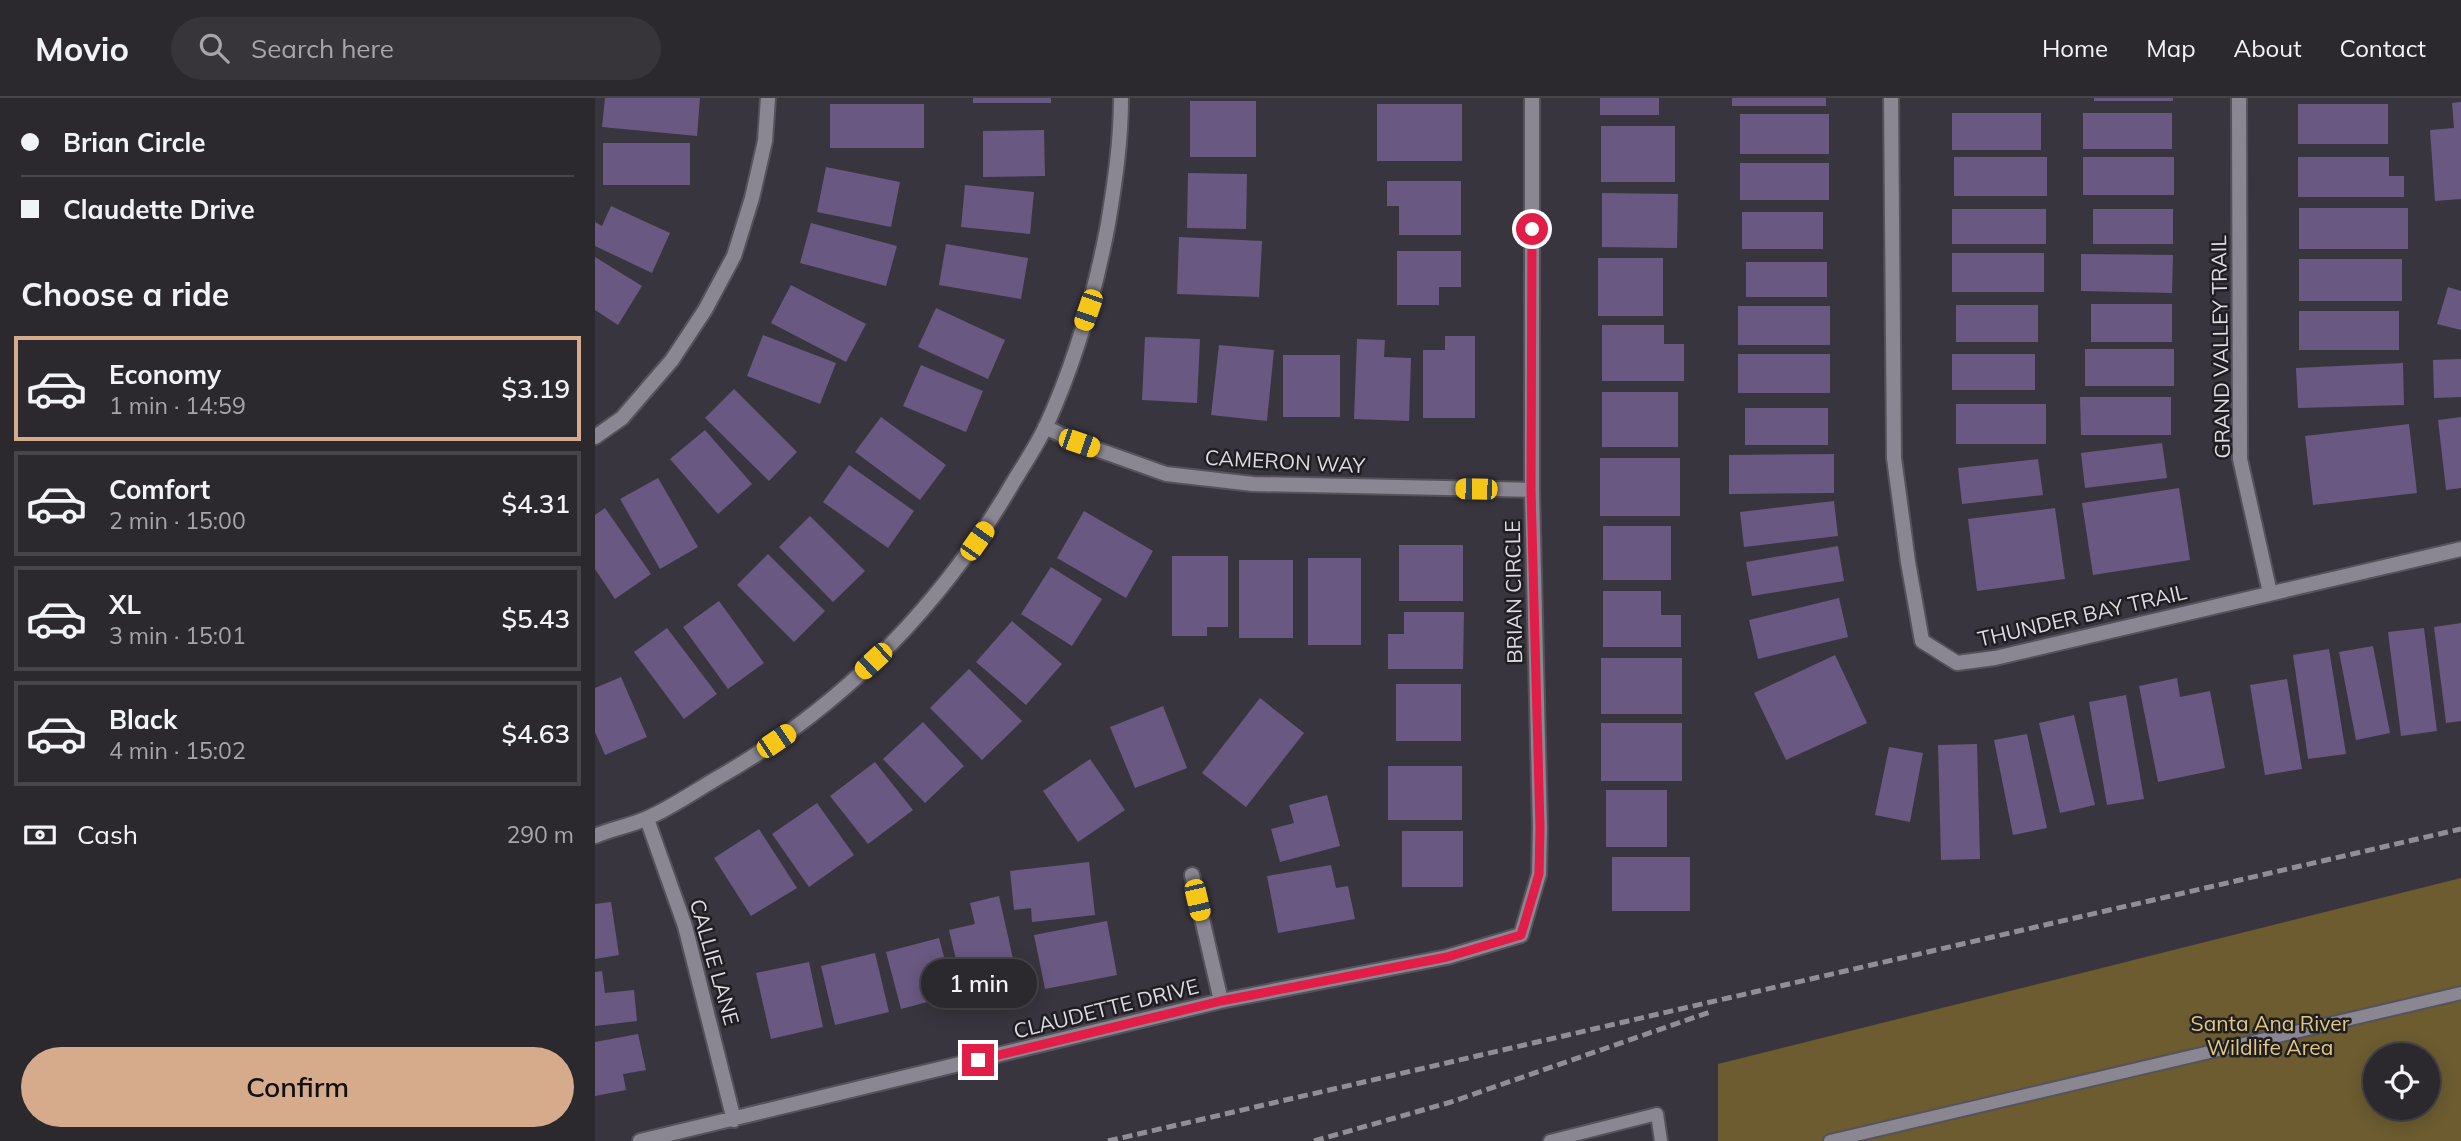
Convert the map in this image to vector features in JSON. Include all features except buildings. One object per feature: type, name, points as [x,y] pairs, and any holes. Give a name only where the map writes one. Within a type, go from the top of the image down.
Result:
[{"type":"street","points":[[595,437],[622,418],[672,360],[705,310],[734,256],[752,198],[765,141],[768,98]]},
{"type":"street","points":[[595,836],[646,819],[745,763],[792,731],[841,691],[905,631],[945,586],[993,518],[1045,427],[1084,320],[1102,257],[1118,153],[1121,98]]},
{"type":"street","name":"BRIAN CIRCLE","points":[[1532,98],[1531,490],[1539,874]]},
{"type":"street","name":"THUNDER BAY TRAIL","points":[[1891,98],[1893,458],[1922,641],[1957,663],[1995,658],[2461,548]]},
{"type":"street","name":"GRAND VALLEY TRAIL","points":[[2239,98],[2240,459],[2270,593]]},
{"type":"street","name":"CAMERON WAY","points":[[1045,427],[1079,443],[1166,474],[1253,484],[1531,490]]},
{"type":"street","name":"CALLIE LANE","points":[[646,819],[685,926],[734,1120]]},
{"type":"street","name":"CLAUDETTE DRIVE","points":[[640,1141],[1221,1001],[1447,957],[1521,935],[1539,874]]},
{"type":"street","points":[[1192,875],[1221,1001]]},
{"type":"lane","points":[[1830,1141],[2461,993]]},
{"type":"lane","points":[[1550,1141],[1657,1114],[1661,1141]]},
{"type":"green space","name":"Santa Ana River Wildlife Area","points":[[2461,878],[2461,1141],[1718,1141],[1718,1064]]},
{"type":"railway","points":[[1108,1141],[2461,829]]},
{"type":"railway","points":[[1314,1141],[1451,1102],[1710,1012]]},
{"type":"route","points":[[978,1060],[1221,1001],[1447,957],[1521,935],[1539,874],[1540,828],[1531,490],[1532,229]]}]
